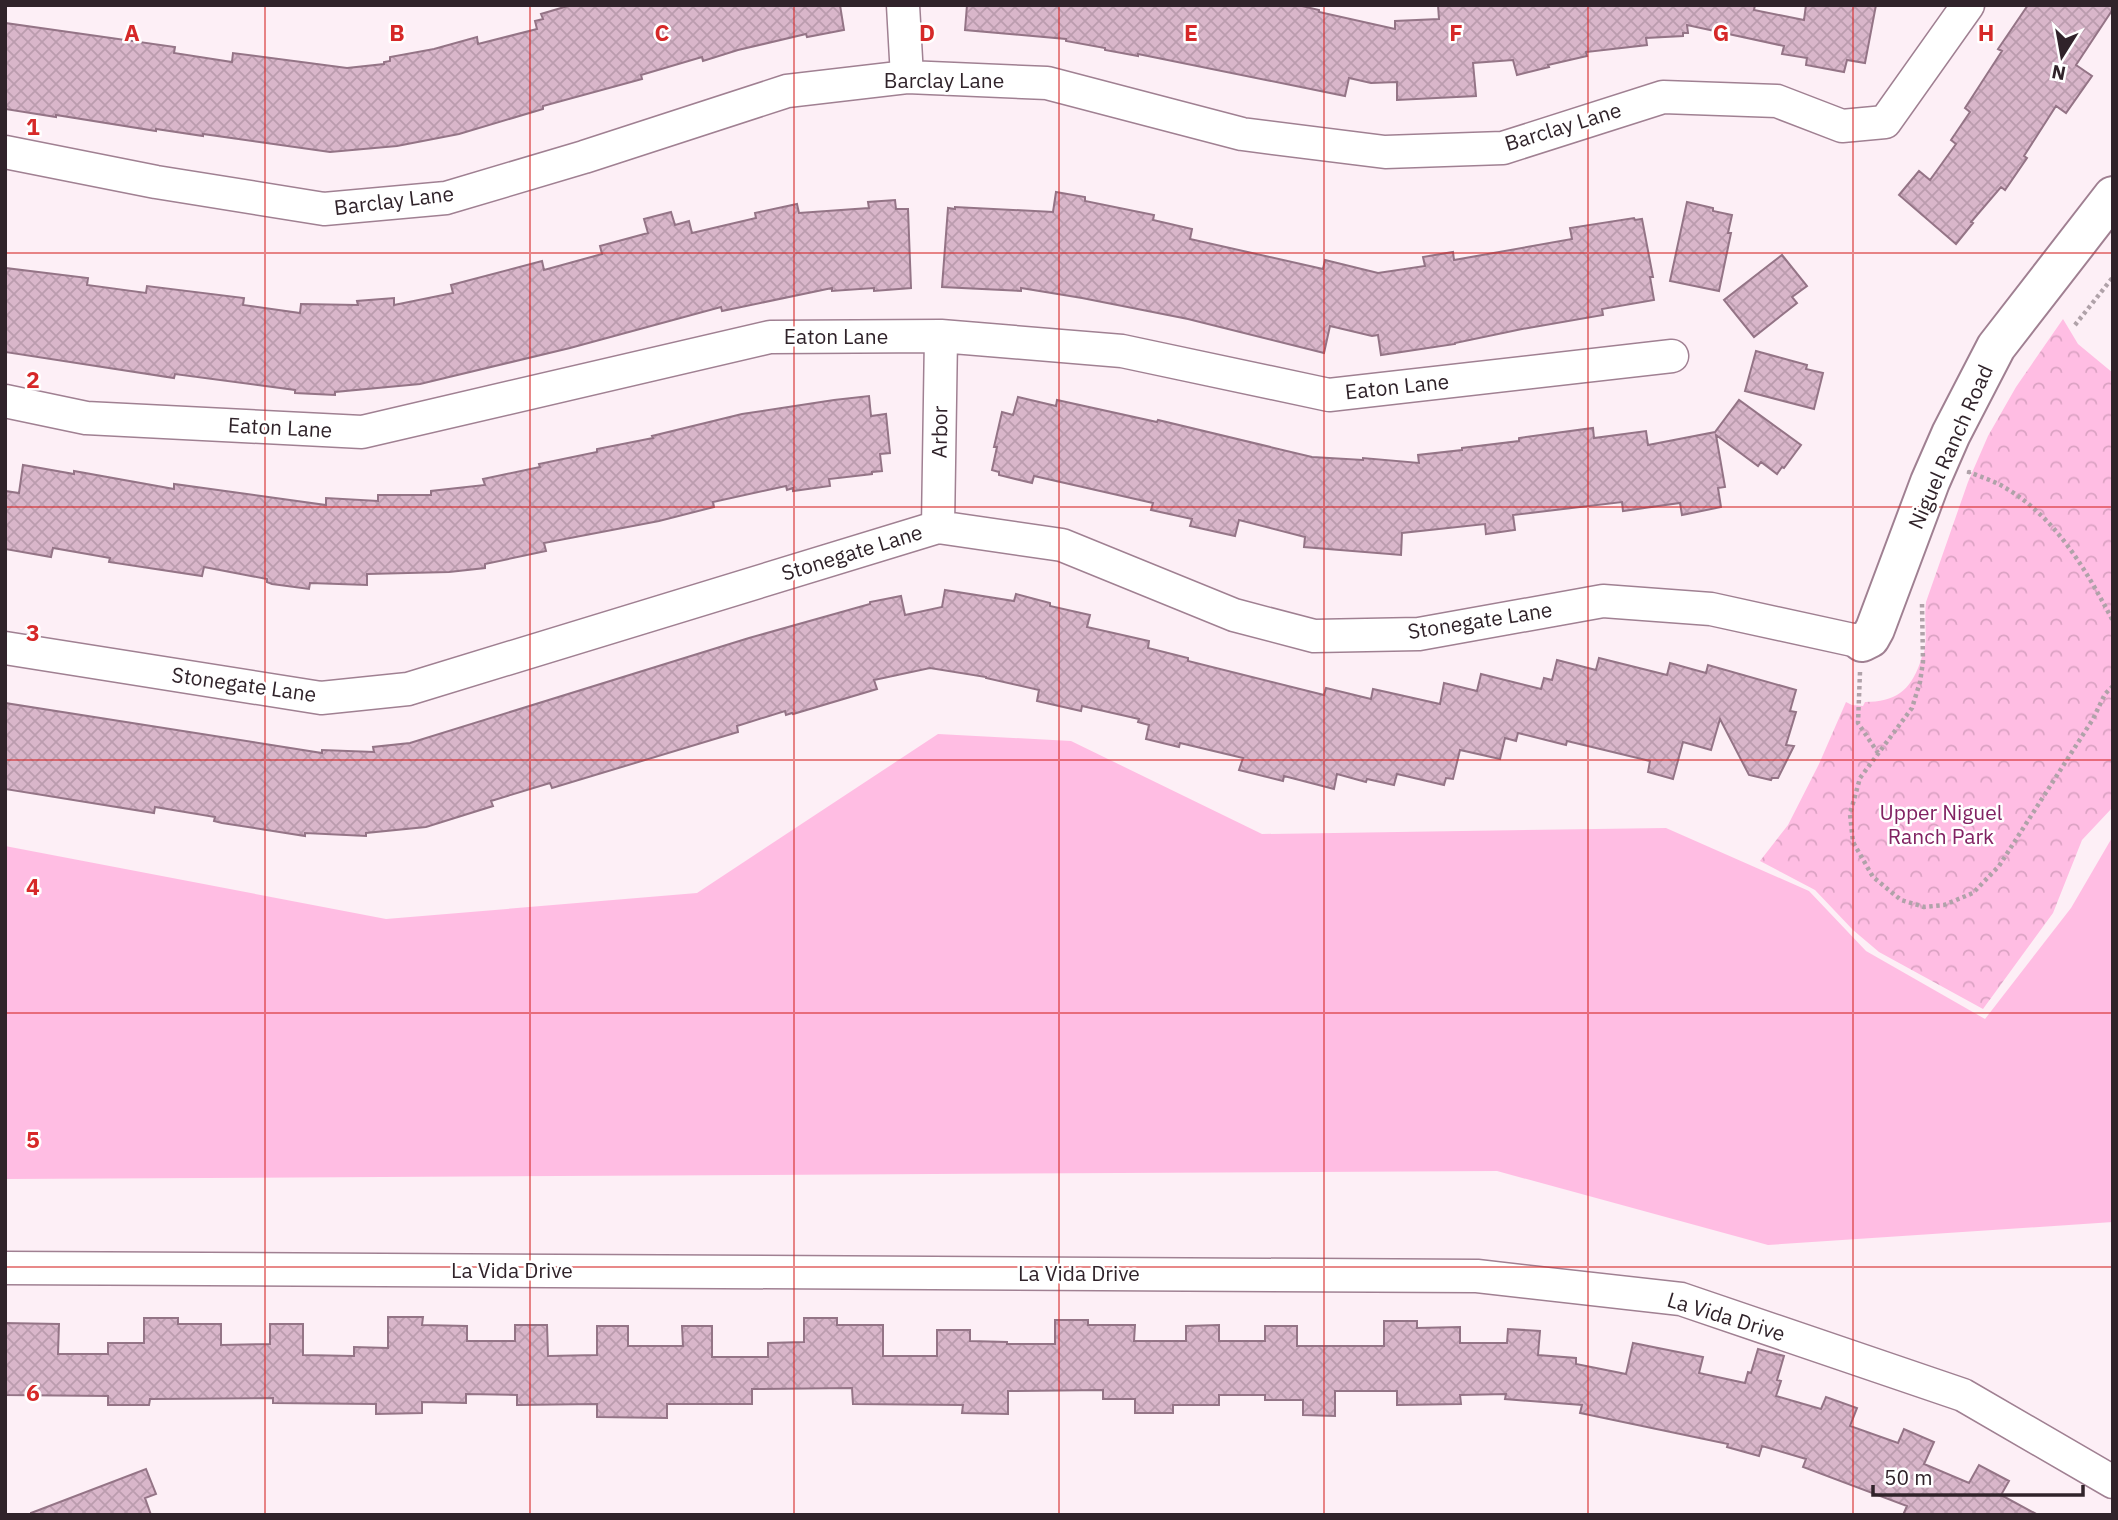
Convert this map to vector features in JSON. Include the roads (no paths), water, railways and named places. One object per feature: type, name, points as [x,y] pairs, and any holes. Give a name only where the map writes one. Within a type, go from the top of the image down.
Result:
[{"type":"street","points":[[903,5],[907,77]]},
{"type":"street","name":"Barclay Lane","points":[[5,152],[156,183],[324,209],[446,198],[787,91],[907,77],[1047,83],[1242,134],[1385,152],[1503,148],[1663,97],[1777,102],[1842,125],[1885,122],[1968,5]]},
{"type":"street","name":"Niguel Ranch Road","points":[[1863,642],[1870,638],[1875,629],[1930,482],[1951,434],[1996,347],[2113,196]]},
{"type":"street","name":"Eaton Lane","points":[[5,401],[86,418],[362,432],[770,337],[941,337],[1122,351],[1329,395],[1672,356]]},
{"type":"street","name":"Arbor","points":[[938,527],[941,337]]},
{"type":"street","name":"Stonegate Lane","points":[[5,648],[321,698],[408,689],[938,527],[1062,545],[1234,615],[1314,636],[1419,634],[1603,601],[1711,609],[1863,642]]},
{"type":"street","name":"La Vida Drive","points":[[5,1268],[1478,1276],[1681,1299],[1963,1395],[2113,1482]]},
{"type":"park label","name":"Upper Niguel Ranch Park","points":[[1941,825]]}]
